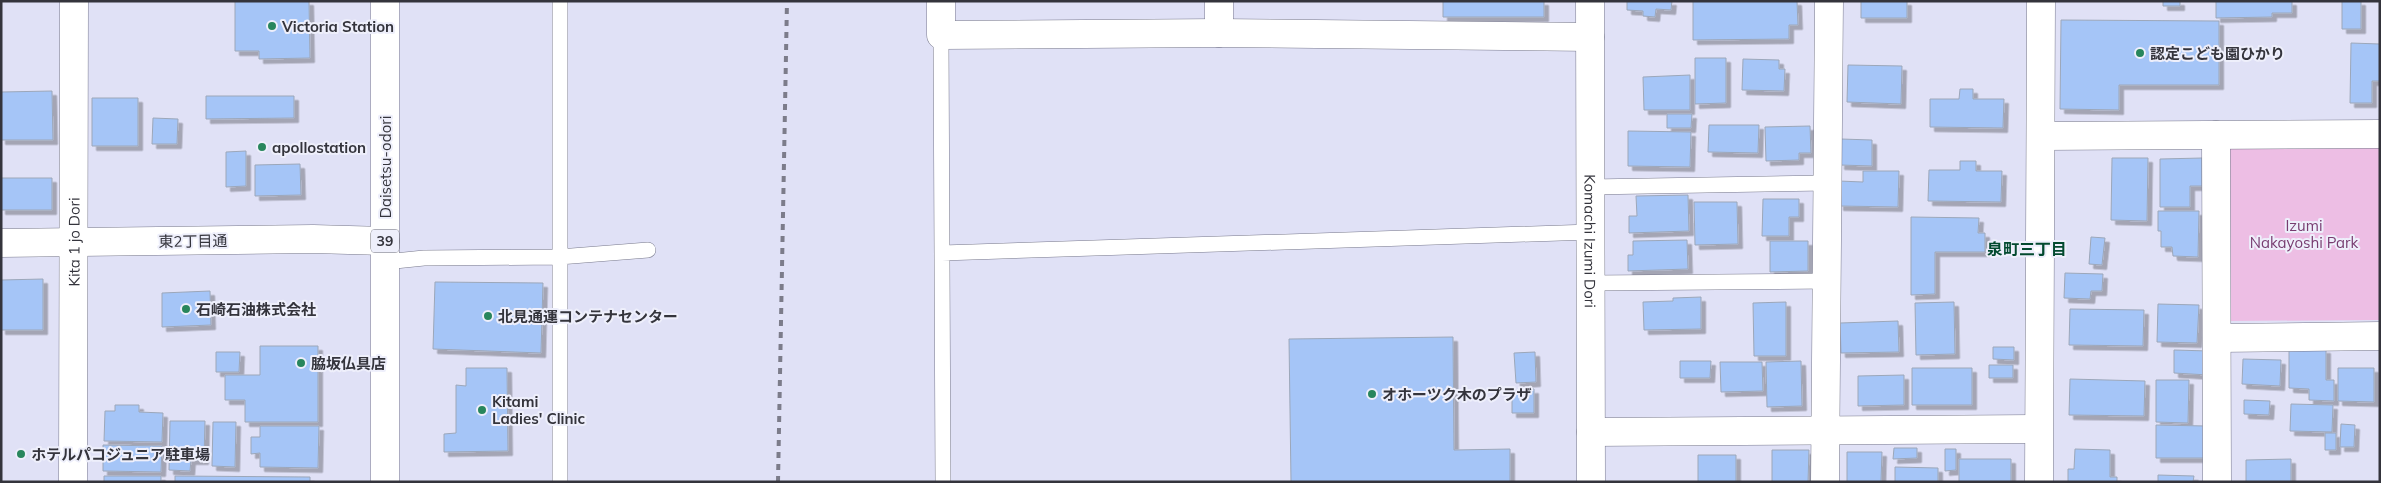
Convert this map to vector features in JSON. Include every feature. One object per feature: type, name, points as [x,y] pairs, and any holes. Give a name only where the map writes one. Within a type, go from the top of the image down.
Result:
[{"type":"main road","name":"Kita 1 jo Dori","points":[[73,482],[74,1]]},
{"type":"main road","name":"Daisetsu-odori","points":[[385,1],[385,482]]},
{"type":"main road","points":[[941,1],[941,35],[1219,33],[1590,36]]},
{"type":"main road","points":[[1219,1],[1219,33]]},
{"type":"main road","name":"Komachi Izumi Dori","points":[[1590,1],[1591,482]]},
{"type":"main road","points":[[1825,482],[1829,1]]},
{"type":"main road","points":[[2039,482],[2042,136],[2041,1]]},
{"type":"main road","points":[[2042,136],[2380,134]]},
{"type":"main road","points":[[2216,135],[2217,482]]},
{"type":"main road","name":"東2丁目通","points":[[1,243],[313,239],[385,251]]},
{"type":"main road","points":[[2218,338],[2380,336]]},
{"type":"main road","points":[[1591,432],[2038,429]]},
{"type":"lane","points":[[560,1],[560,482]]},
{"type":"lane","points":[[941,35],[943,482]]},
{"type":"lane","points":[[1590,187],[1827,183]]},
{"type":"lane","points":[[942,253],[1591,232]]},
{"type":"lane","points":[[385,251],[424,258],[559,257],[648,250]]},
{"type":"lane","points":[[1591,282],[1827,281]]},
{"type":"green space","name":"Izumi Nakayoshi Park","points":[[2227,147],[2380,147],[2380,320],[2230,321]]},
{"type":"building","name":"Victoria Station","points":[[235,1],[309,1],[310,58],[259,59],[259,51],[235,51]]},
{"type":"building","points":[[1443,1],[1544,1],[1544,17],[1443,17]]},
{"type":"building","points":[[1627,1],[1672,1],[1671,10],[1656,9],[1655,17],[1643,16],[1643,11],[1627,10]]},
{"type":"building","points":[[1693,1],[1797,1],[1798,25],[1789,25],[1789,39],[1693,40]]},
{"type":"building","points":[[1861,1],[1907,1],[1907,18],[1861,18]]},
{"type":"building","points":[[2163,1],[2180,1],[2180,6],[2163,6]]},
{"type":"building","points":[[2216,1],[2292,1],[2292,13],[2272,13],[2272,17],[2216,18]]},
{"type":"building","points":[[2342,1],[2361,1],[2361,29],[2342,29]]},
{"type":"building","name":"認定こども園ひかり","points":[[2061,20],[2219,21],[2219,85],[2119,85],[2119,110],[2060,109]]},
{"type":"building","points":[[2351,43],[2380,44],[2380,81],[2372,81],[2372,103],[2350,103]]},
{"type":"building","points":[[1695,58],[1726,58],[1726,103],[1695,104]]},
{"type":"building","points":[[1743,59],[1779,60],[1779,69],[1785,69],[1784,91],[1742,90]]},
{"type":"building","points":[[1848,65],[1902,66],[1901,104],[1847,102]]},
{"type":"building","points":[[1690,75],[1690,110],[1644,110],[1643,77]]},
{"type":"building","points":[[1960,89],[1973,89],[1973,99],[2004,99],[2003,128],[1930,127],[1930,99],[1959,99]]},
{"type":"building","points":[[52,91],[53,140],[1,140],[1,92]]},
{"type":"building","points":[[206,96],[294,96],[294,118],[206,119]]},
{"type":"building","points":[[92,98],[138,98],[138,146],[92,146]]},
{"type":"building","points":[[1667,114],[1692,114],[1691,128],[1667,128]]},
{"type":"building","points":[[153,118],[178,119],[177,144],[152,144]]},
{"type":"building","points":[[1709,125],[1759,125],[1758,153],[1708,152]]},
{"type":"building","points":[[1810,126],[1811,153],[1799,153],[1799,160],[1766,161],[1765,127]]},
{"type":"building","points":[[1628,131],[1691,132],[1690,167],[1628,166]]},
{"type":"building","points":[[1841,139],[1872,140],[1872,166],[1840,165]]},
{"type":"building","points":[[246,151],[246,186],[226,187],[226,152]]},
{"type":"building","points":[[2112,158],[2148,158],[2147,221],[2111,220]]},
{"type":"building","points":[[2202,158],[2202,186],[2190,186],[2190,207],[2160,207],[2160,159]]},
{"type":"building","points":[[1960,161],[1976,161],[1976,171],[2002,171],[2001,202],[1928,201],[1929,170],[1960,170]]},
{"type":"building","points":[[300,164],[301,195],[255,196],[255,165]]},
{"type":"building","points":[[1863,171],[1899,171],[1898,207],[1839,206],[1839,181],[1863,182]]},
{"type":"building","points":[[1,178],[52,178],[52,210],[1,210]]},
{"type":"building","points":[[1688,195],[1689,231],[1629,233],[1629,216],[1637,216],[1636,196]]},
{"type":"building","points":[[1763,199],[1799,199],[1799,217],[1789,217],[1789,236],[1762,236]]},
{"type":"building","points":[[1694,202],[1737,202],[1738,244],[1695,245]]},
{"type":"building","points":[[2158,211],[2199,211],[2198,257],[2173,256],[2172,247],[2161,247],[2161,231],[2158,231]]},
{"type":"building","points":[[1911,217],[1979,218],[1978,233],[1985,233],[1985,252],[1935,252],[1935,294],[1911,295]]},
{"type":"building","points":[[2091,237],[2105,238],[2102,265],[2089,264]]},
{"type":"building","points":[[1687,240],[1688,269],[1628,271],[1628,255],[1633,255],[1633,241]]},
{"type":"building","points":[[1770,241],[1808,241],[1808,271],[1770,272]]},
{"type":"building","points":[[2065,273],[2103,274],[2102,291],[2091,291],[2090,299],[2064,298]]},
{"type":"building","points":[[43,279],[43,330],[1,330],[1,280]]},
{"type":"building","name":"北見通運コンテナセンター","points":[[435,282],[543,283],[541,353],[433,349]]},
{"type":"building","name":"石崎石油株式会社","points":[[210,291],[211,325],[162,327],[162,293]]},
{"type":"building","points":[[1701,297],[1701,329],[1644,330],[1643,302],[1673,301],[1673,298]]},
{"type":"building","points":[[1786,302],[1786,356],[1754,356],[1753,303]]},
{"type":"building","points":[[1954,302],[1955,354],[1916,355],[1915,303]]},
{"type":"building","points":[[2158,304],[2199,305],[2197,343],[2157,342]]},
{"type":"building","points":[[2070,309],[2144,310],[2143,346],[2069,345]]},
{"type":"building","points":[[1898,321],[1899,352],[1841,353],[1840,323]]},
{"type":"building","name":"オホーツク木のプラザ","points":[[1453,337],[1454,450],[1510,449],[1510,482],[1291,482],[1289,339]]},
{"type":"building","points":[[260,346],[318,346],[318,422],[245,422],[245,400],[225,400],[225,375],[260,375]]},
{"type":"building","points":[[1993,347],[2014,347],[2014,360],[1993,359]]},
{"type":"building","points":[[2289,349],[2326,349],[2326,380],[2334,380],[2334,401],[2309,400],[2309,389],[2289,388]]},
{"type":"building","points":[[2174,350],[2209,351],[2208,375],[2174,373]]},
{"type":"building","points":[[216,352],[240,352],[239,372],[216,372]]},
{"type":"building","points":[[1535,352],[1536,382],[1516,383],[1514,353]]},
{"type":"building","points":[[2243,359],[2281,360],[2280,386],[2242,384]]},
{"type":"building","points":[[1680,361],[1711,361],[1710,378],[1680,378]]},
{"type":"building","points":[[1801,361],[1802,406],[1767,407],[1766,362]]},
{"type":"building","points":[[1720,362],[1762,362],[1763,391],[1721,392]]},
{"type":"building","points":[[1989,365],[2013,365],[2013,378],[1989,378]]},
{"type":"building","name":"Kitami Ladies' Clinic","points":[[466,368],[507,368],[508,451],[444,452],[444,434],[456,433],[456,385],[466,386]]},
{"type":"building","points":[[1912,368],[1972,368],[1972,405],[1912,405]]},
{"type":"building","points":[[2338,368],[2374,368],[2374,402],[2338,401]]},
{"type":"building","points":[[1904,375],[1904,405],[1858,406],[1858,376]]},
{"type":"building","points":[[2070,379],[2145,381],[2144,416],[2069,415]]},
{"type":"building","points":[[2156,380],[2189,380],[2188,423],[2156,422]]},
{"type":"building","points":[[1534,389],[1534,413],[1512,413],[1512,390]]},
{"type":"building","points":[[2244,400],[2270,401],[2269,415],[2244,414]]},
{"type":"building","points":[[2291,404],[2333,405],[2332,432],[2290,431]]},
{"type":"building","points":[[115,405],[139,405],[139,412],[163,413],[162,442],[104,441],[105,411],[115,411]]},
{"type":"building","points":[[170,421],[205,421],[204,460],[191,460],[190,471],[169,470]]},
{"type":"building","points":[[213,422],[236,422],[235,467],[212,466]]},
{"type":"building","points":[[2341,424],[2355,425],[2354,447],[2340,447]]},
{"type":"building","points":[[2156,425],[2206,426],[2205,458],[2156,458]]},
{"type":"building","points":[[260,426],[319,426],[318,468],[260,467],[260,453],[251,454],[251,437],[260,437]]},
{"type":"building","points":[[2325,433],[2336,433],[2336,450],[2325,450]]},
{"type":"building","points":[[103,445],[162,446],[161,472],[103,471]]},
{"type":"building","points":[[1894,448],[1917,448],[1917,458],[1893,459]]},
{"type":"building","points":[[1945,449],[1956,449],[1956,470],[1945,471]]},
{"type":"building","points":[[2075,449],[2110,450],[2110,477],[2117,477],[2117,482],[2068,482],[2068,469],[2074,469]]},
{"type":"building","points":[[1772,450],[1809,450],[1808,482],[1772,482]]},
{"type":"building","points":[[1847,452],[1882,452],[1881,482],[1847,482]]},
{"type":"building","points":[[1698,455],[1736,455],[1736,482],[1698,482]]},
{"type":"building","points":[[1959,459],[2011,459],[2011,482],[1959,482]]},
{"type":"building","points":[[2291,459],[2291,482],[2246,482],[2246,460]]},
{"type":"building","points":[[1895,467],[1938,468],[1938,482],[1895,482]]},
{"type":"building","points":[[2158,475],[2194,476],[2193,482],[2158,482]]},
{"type":"building","points":[[104,476],[161,476],[161,482],[104,482]]},
{"type":"building","points":[[175,476],[310,477],[310,482],[175,482]]},
{"type":"railway","points":[[778,482],[787,1]]},
{"type":"place","name":"Victoria Station","points":[[272,26]]},
{"type":"place","name":"認定こども園ひかり","points":[[2140,53]]},
{"type":"place","name":"apollostation","points":[[262,147]]},
{"type":"place","name":"石崎石油株式会社","points":[[186,309]]},
{"type":"place","name":"北見通運コンテナセンター","points":[[488,316]]},
{"type":"place","name":"脇坂仏具店","points":[[301,363]]},
{"type":"place","name":"オホーツク木のプラザ","points":[[1372,394]]},
{"type":"place","name":"Kitami Ladies' Clinic","points":[[482,410]]},
{"type":"place","name":"ホテルパコジュニア駐車場","points":[[21,454]]},
{"type":"district","name":"泉町三丁目","points":[[2027,249]]}]
